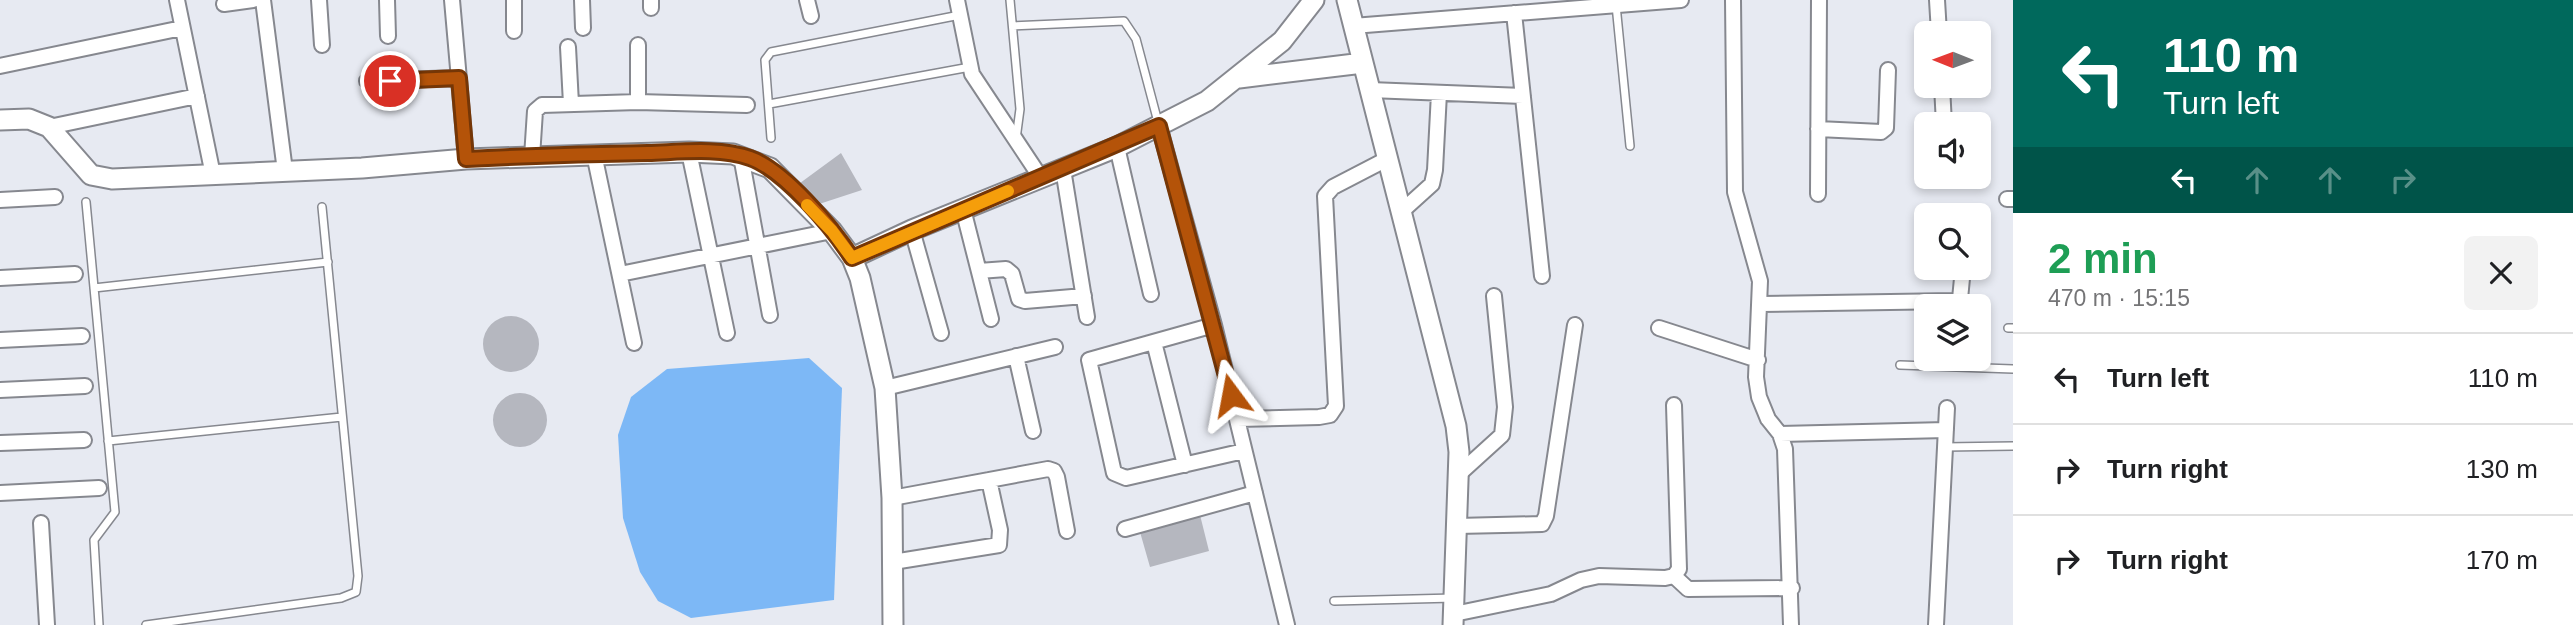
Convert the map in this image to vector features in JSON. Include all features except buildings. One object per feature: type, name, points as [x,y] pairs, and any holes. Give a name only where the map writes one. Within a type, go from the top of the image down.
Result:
[{"type":"street","points":[[177,0],[213,175]]},
{"type":"street","points":[[223,4],[253,0]]},
{"type":"street","points":[[262,0],[285,171]]},
{"type":"street","points":[[319,0],[322,45]]},
{"type":"street","points":[[387,0],[388,36]]},
{"type":"street","points":[[452,0],[466,159]]},
{"type":"street","points":[[514,0],[514,31]]},
{"type":"street","points":[[582,0],[583,28]]},
{"type":"street","points":[[807,0],[811,16]]},
{"type":"street","points":[[957,0],[970,67],[1041,177]]},
{"type":"street","points":[[852,258],[912,230],[1117,147],[1207,101],[1282,41],[1314,0]]},
{"type":"street","points":[[1347,0],[1456,426],[1459,474],[1454,612],[1551,594],[1581,579],[1599,576],[1674,576],[1679,569],[1674,405]]},
{"type":"street","points":[[1353,26],[1681,0]]},
{"type":"street","points":[[1733,0],[1735,192],[1754,250],[1761,304],[1759,397],[1768,419],[1780,433],[1785,449],[1792,588],[1791,625]]},
{"type":"street","points":[[1818,194],[1819,0]]},
{"type":"street","points":[[1937,0],[1938,21]]},
{"type":"street","points":[[1514,13],[1542,276]]},
{"type":"street","points":[[0,66],[182,28]]},
{"type":"street","points":[[638,45],[638,102]]},
{"type":"street","points":[[568,47],[571,104]]},
{"type":"street","points":[[1239,78],[1363,63]]},
{"type":"street","points":[[1818,129],[1881,132],[1886,128],[1888,70]]},
{"type":"street","points":[[367,82],[459,78]]},
{"type":"street","points":[[1370,90],[1523,96]]},
{"type":"street","points":[[1401,212],[1432,184],[1439,93]]},
{"type":"street","points":[[49,127],[197,96]]},
{"type":"street","points":[[532,157],[536,108],[638,102],[747,105]]},
{"type":"street","points":[[0,120],[29,119],[49,127],[91,174],[112,179],[466,159],[689,152],[741,156],[770,168],[832,231],[852,258],[860,278],[885,388],[892,498],[894,625]]},
{"type":"street","points":[[1159,126],[1214,325],[1287,625]]},
{"type":"street","points":[[1117,147],[1151,294]]},
{"type":"street","points":[[689,152],[727,334]]},
{"type":"street","points":[[594,154],[634,343]]},
{"type":"street","points":[[741,156],[770,315]]},
{"type":"street","points":[[1237,419],[1319,417],[1330,415],[1336,406],[1325,196],[1333,187],[1387,159]]},
{"type":"street","points":[[1063,169],[1087,317]]},
{"type":"street","points":[[0,200],[55,197]]},
{"type":"street","points":[[963,209],[991,319]]},
{"type":"street","points":[[912,230],[941,333]]},
{"type":"street","points":[[620,274],[832,231]]},
{"type":"street","points":[[979,271],[1006,269],[1012,274],[1019,299],[1084,296]]},
{"type":"street","points":[[0,278],[75,274]]},
{"type":"street","points":[[1761,304],[1954,301],[1960,299],[1963,293],[1963,280]]},
{"type":"street","points":[[1459,474],[1502,435],[1505,407],[1494,296]]},
{"type":"street","points":[[1214,325],[1089,360],[1114,474],[1126,478],[1244,451]]},
{"type":"street","points":[[1457,526],[1542,524],[1546,516],[1575,325]]},
{"type":"street","points":[[1658,328],[1758,360]]},
{"type":"street","points":[[0,340],[82,336]]},
{"type":"street","points":[[1154,342],[1185,465]]},
{"type":"street","points":[[885,388],[1055,347]]},
{"type":"street","points":[[1016,356],[1033,432]]},
{"type":"street","points":[[0,390],[85,386]]},
{"type":"street","points":[[1937,625],[1947,408]]},
{"type":"street","points":[[1780,433],[1946,430]]},
{"type":"street","points":[[0,443],[84,440]]},
{"type":"street","points":[[892,498],[1048,469],[1054,471],[1067,531]]},
{"type":"street","points":[[893,562],[999,545],[1000,530],[989,480]]},
{"type":"street","points":[[0,493],[99,488]]},
{"type":"street","points":[[1125,529],[1255,494]]},
{"type":"street","points":[[41,523],[47,625]]},
{"type":"street","points":[[1674,576],[1688,589],[1792,588]]},
{"type":"lane","points":[[1010,0],[1020,108],[1016,139]]},
{"type":"lane","points":[[1620,3],[1630,146]]},
{"type":"lane","points":[[771,138],[765,60],[771,52],[960,15]]},
{"type":"lane","points":[[1013,26],[1124,21],[1136,39],[1159,126]]},
{"type":"lane","points":[[769,104],[970,67]]},
{"type":"lane","points":[[86,202],[115,512],[94,540],[99,625]]},
{"type":"lane","points":[[146,625],[341,598],[356,592],[358,576],[322,207]]},
{"type":"lane","points":[[94,288],[328,262]]},
{"type":"lane","points":[[1900,365],[2013,369]]},
{"type":"lane","points":[[108,441],[342,417]]},
{"type":"lane","points":[[1945,447],[2013,446]]},
{"type":"lane","points":[[1334,601],[1454,612]]},
{"type":"water","points":[[809,358],[842,388],[834,600],[691,618],[658,601],[640,572],[623,518],[618,435],[631,397],[667,369]]},
{"type":"slow traffic","points":[[807,205],[844,244],[852,258],[1008,191]]},
{"type":"route","points":[[390,81],[459,78],[466,159],[689,152],[733,154],[751,158],[770,168],[844,244],[852,258],[912,230],[1117,147],[1159,126],[1231,395]]}]
